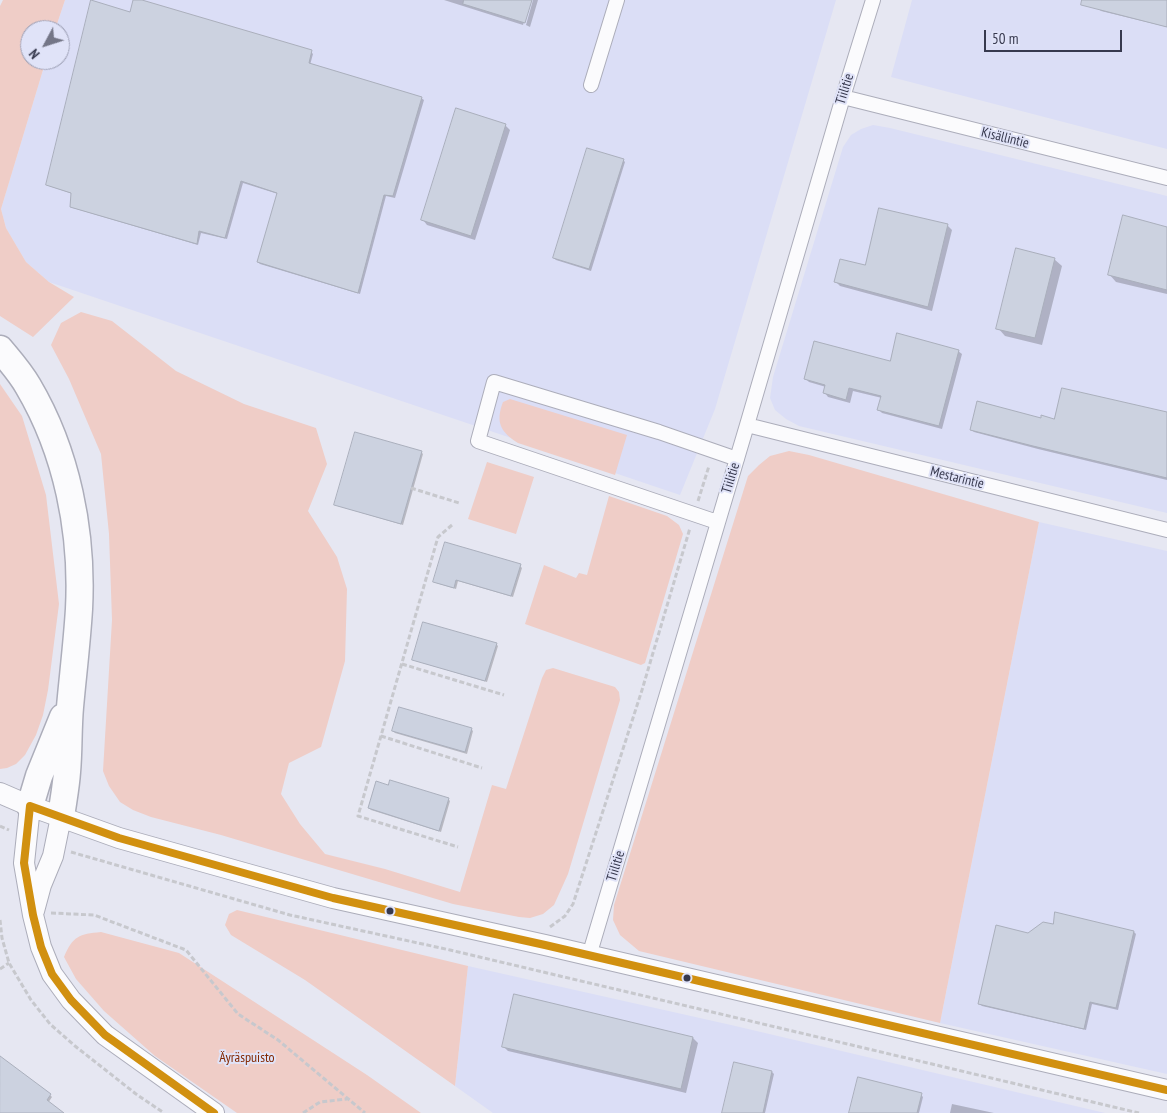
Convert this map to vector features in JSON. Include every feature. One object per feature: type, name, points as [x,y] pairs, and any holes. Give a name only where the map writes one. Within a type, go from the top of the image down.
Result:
[{"type":"highway","points":[[0,350],[27,384],[43,413],[65,471],[76,532],[79,607],[68,723],[67,771],[61,817]]},
{"type":"highway","points":[[30,806],[39,776],[67,708],[72,685]]},
{"type":"street","points":[[591,85],[617,0]]},
{"type":"street","name":"Tiilitie","points":[[589,956],[873,0]]},
{"type":"street","name":"Kisällintie","points":[[843,97],[1167,178]]},
{"type":"street","points":[[717,522],[478,441],[494,382],[660,432],[737,459]]},
{"type":"street","name":"Mestarintie","points":[[747,426],[1167,530]]},
{"type":"street","points":[[0,793],[30,806],[119,838],[333,898],[1167,1090]]},
{"type":"street","points":[[30,806],[24,863],[41,947],[52,974],[71,1000],[105,1035],[214,1113]]},
{"type":"street","points":[[34,915],[40,891],[53,856],[61,817]]},
{"type":"path","points":[[547,928],[554,925],[564,916],[573,904],[642,690],[714,451]]},
{"type":"path","points":[[411,488],[459,503]]},
{"type":"path","points":[[452,526],[438,537],[358,816],[458,847]]},
{"type":"path","points":[[402,664],[504,695]]},
{"type":"path","points":[[381,736],[482,768]]},
{"type":"path","points":[[67,851],[290,915],[450,950],[1140,1113]]},
{"type":"path","points":[[34,915],[55,912],[94,915],[186,950],[238,1014],[278,1040],[365,1113]]},
{"type":"path","points":[[0,920],[2,938],[9,963],[31,1000],[50,1024],[74,1046],[164,1113]]},
{"type":"path","points":[[0,969],[9,963]]},
{"type":"path","points":[[303,1113],[320,1102],[348,1099]]},
{"type":"shaded area","points":[[65,0],[836,0],[715,409],[680,495],[49,282],[26,262],[6,228],[1,209],[43,70],[70,70],[70,20],[58,20]]},
{"type":"shaded area","points":[[912,0],[1167,0],[1167,149],[891,77]]},
{"type":"shaded area","points":[[873,125],[1167,196],[1167,513],[799,426],[775,410],[770,398],[773,377],[843,147],[851,135]]},
{"type":"shaded area","points":[[1039,522],[1167,551],[1167,1074],[940,1023]]},
{"type":"shaded area","points":[[468,966],[731,1025],[1105,1113],[493,1113],[455,1086]]},
{"type":"green space","points":[[3,0],[65,0],[58,20],[20,20],[20,70],[43,70],[1,209],[6,228],[26,262],[49,282],[74,297],[33,337],[0,316],[0,6]]},
{"type":"green space","points":[[81,312],[112,321],[176,371],[244,404],[316,428],[327,464],[308,511],[337,557],[347,589],[345,661],[321,747],[289,763],[281,794],[300,824],[325,854],[385,869],[460,892],[492,785],[506,789],[546,670],[553,668],[615,687],[619,692],[620,700],[568,874],[554,905],[543,914],[530,918],[519,917],[453,904],[221,835],[151,817],[133,810],[120,802],[109,786],[103,771],[112,620],[109,534],[101,454],[69,379],[51,345],[61,323]]},
{"type":"green space","points":[[0,384],[22,416],[46,495],[59,604],[48,690],[43,715],[36,735],[25,755],[16,764],[0,769]]},
{"type":"green space","points":[[510,399],[627,435],[615,475],[518,443],[512,439],[504,431],[500,421],[503,402]]},
{"type":"green space","points":[[789,451],[809,455],[1039,522],[940,1023],[639,951],[620,935],[613,920],[614,905],[748,476],[770,456]]},
{"type":"green space","points":[[487,462],[534,477],[516,534],[468,519]]},
{"type":"green space","points":[[609,496],[667,516],[679,525],[683,534],[645,663],[641,665],[525,624],[544,565],[576,578],[579,573],[587,575]]},
{"type":"green space","points":[[237,910],[468,966],[455,1086],[305,980],[231,935],[225,925],[229,914]]},
{"type":"green space","name":"Äyräspuisto","points":[[101,932],[179,953],[367,1075],[421,1113],[237,1113],[155,1056],[104,1011],[76,979],[64,957],[67,950],[78,937]]},
{"type":"building","points":[[91,0],[130,12],[133,0],[142,0],[312,50],[309,63],[422,97],[393,196],[384,195],[358,293],[257,262],[277,193],[241,181],[225,238],[199,231],[197,244],[70,207],[71,193],[46,185]]},
{"type":"building","points":[[464,0],[532,0],[525,23],[463,4]]},
{"type":"building","points":[[1082,0],[1167,0],[1167,27],[1081,5]]},
{"type":"building","points":[[456,108],[506,124],[471,236],[421,220]]},
{"type":"building","points":[[587,148],[624,159],[589,269],[553,258]]},
{"type":"building","points":[[879,208],[948,224],[928,307],[834,282],[840,259],[865,265]]},
{"type":"building","points":[[1123,215],[1167,227],[1167,290],[1108,275]]},
{"type":"building","points":[[1016,248],[1055,258],[1035,338],[996,329]]},
{"type":"building","points":[[897,333],[959,350],[939,426],[877,410],[881,396],[849,388],[846,400],[823,393],[825,385],[804,379],[814,341],[890,361]]},
{"type":"building","points":[[1062,388],[1167,412],[1167,478],[970,430],[977,401],[1041,418],[1041,415],[1054,419]]},
{"type":"building","points":[[355,432],[422,451],[401,524],[334,505]]},
{"type":"building","points":[[445,542],[521,564],[511,596],[456,580],[454,588],[433,582]]},
{"type":"building","points":[[423,622],[497,643],[485,681],[412,660]]},
{"type":"building","points":[[399,707],[472,728],[465,752],[392,731]]},
{"type":"building","points":[[390,780],[449,798],[439,831],[368,808],[376,781],[388,785]]},
{"type":"building","points":[[1055,912],[1134,931],[1116,1008],[1090,1002],[1084,1029],[978,1004],[996,925],[1028,933],[1043,922],[1053,924]]},
{"type":"building","points":[[514,994],[693,1037],[681,1089],[502,1047]]},
{"type":"building","points":[[0,1056],[51,1094],[47,1100],[64,1113],[0,1113]]},
{"type":"building","points":[[734,1062],[772,1071],[763,1113],[722,1113]]},
{"type":"building","points":[[858,1077],[922,1093],[917,1113],[849,1113]]},
{"type":"transit line","points":[[214,1113],[105,1035],[71,1000],[52,974],[41,947],[24,863],[30,806],[119,838],[333,898],[545,945],[1167,1090]]}]
